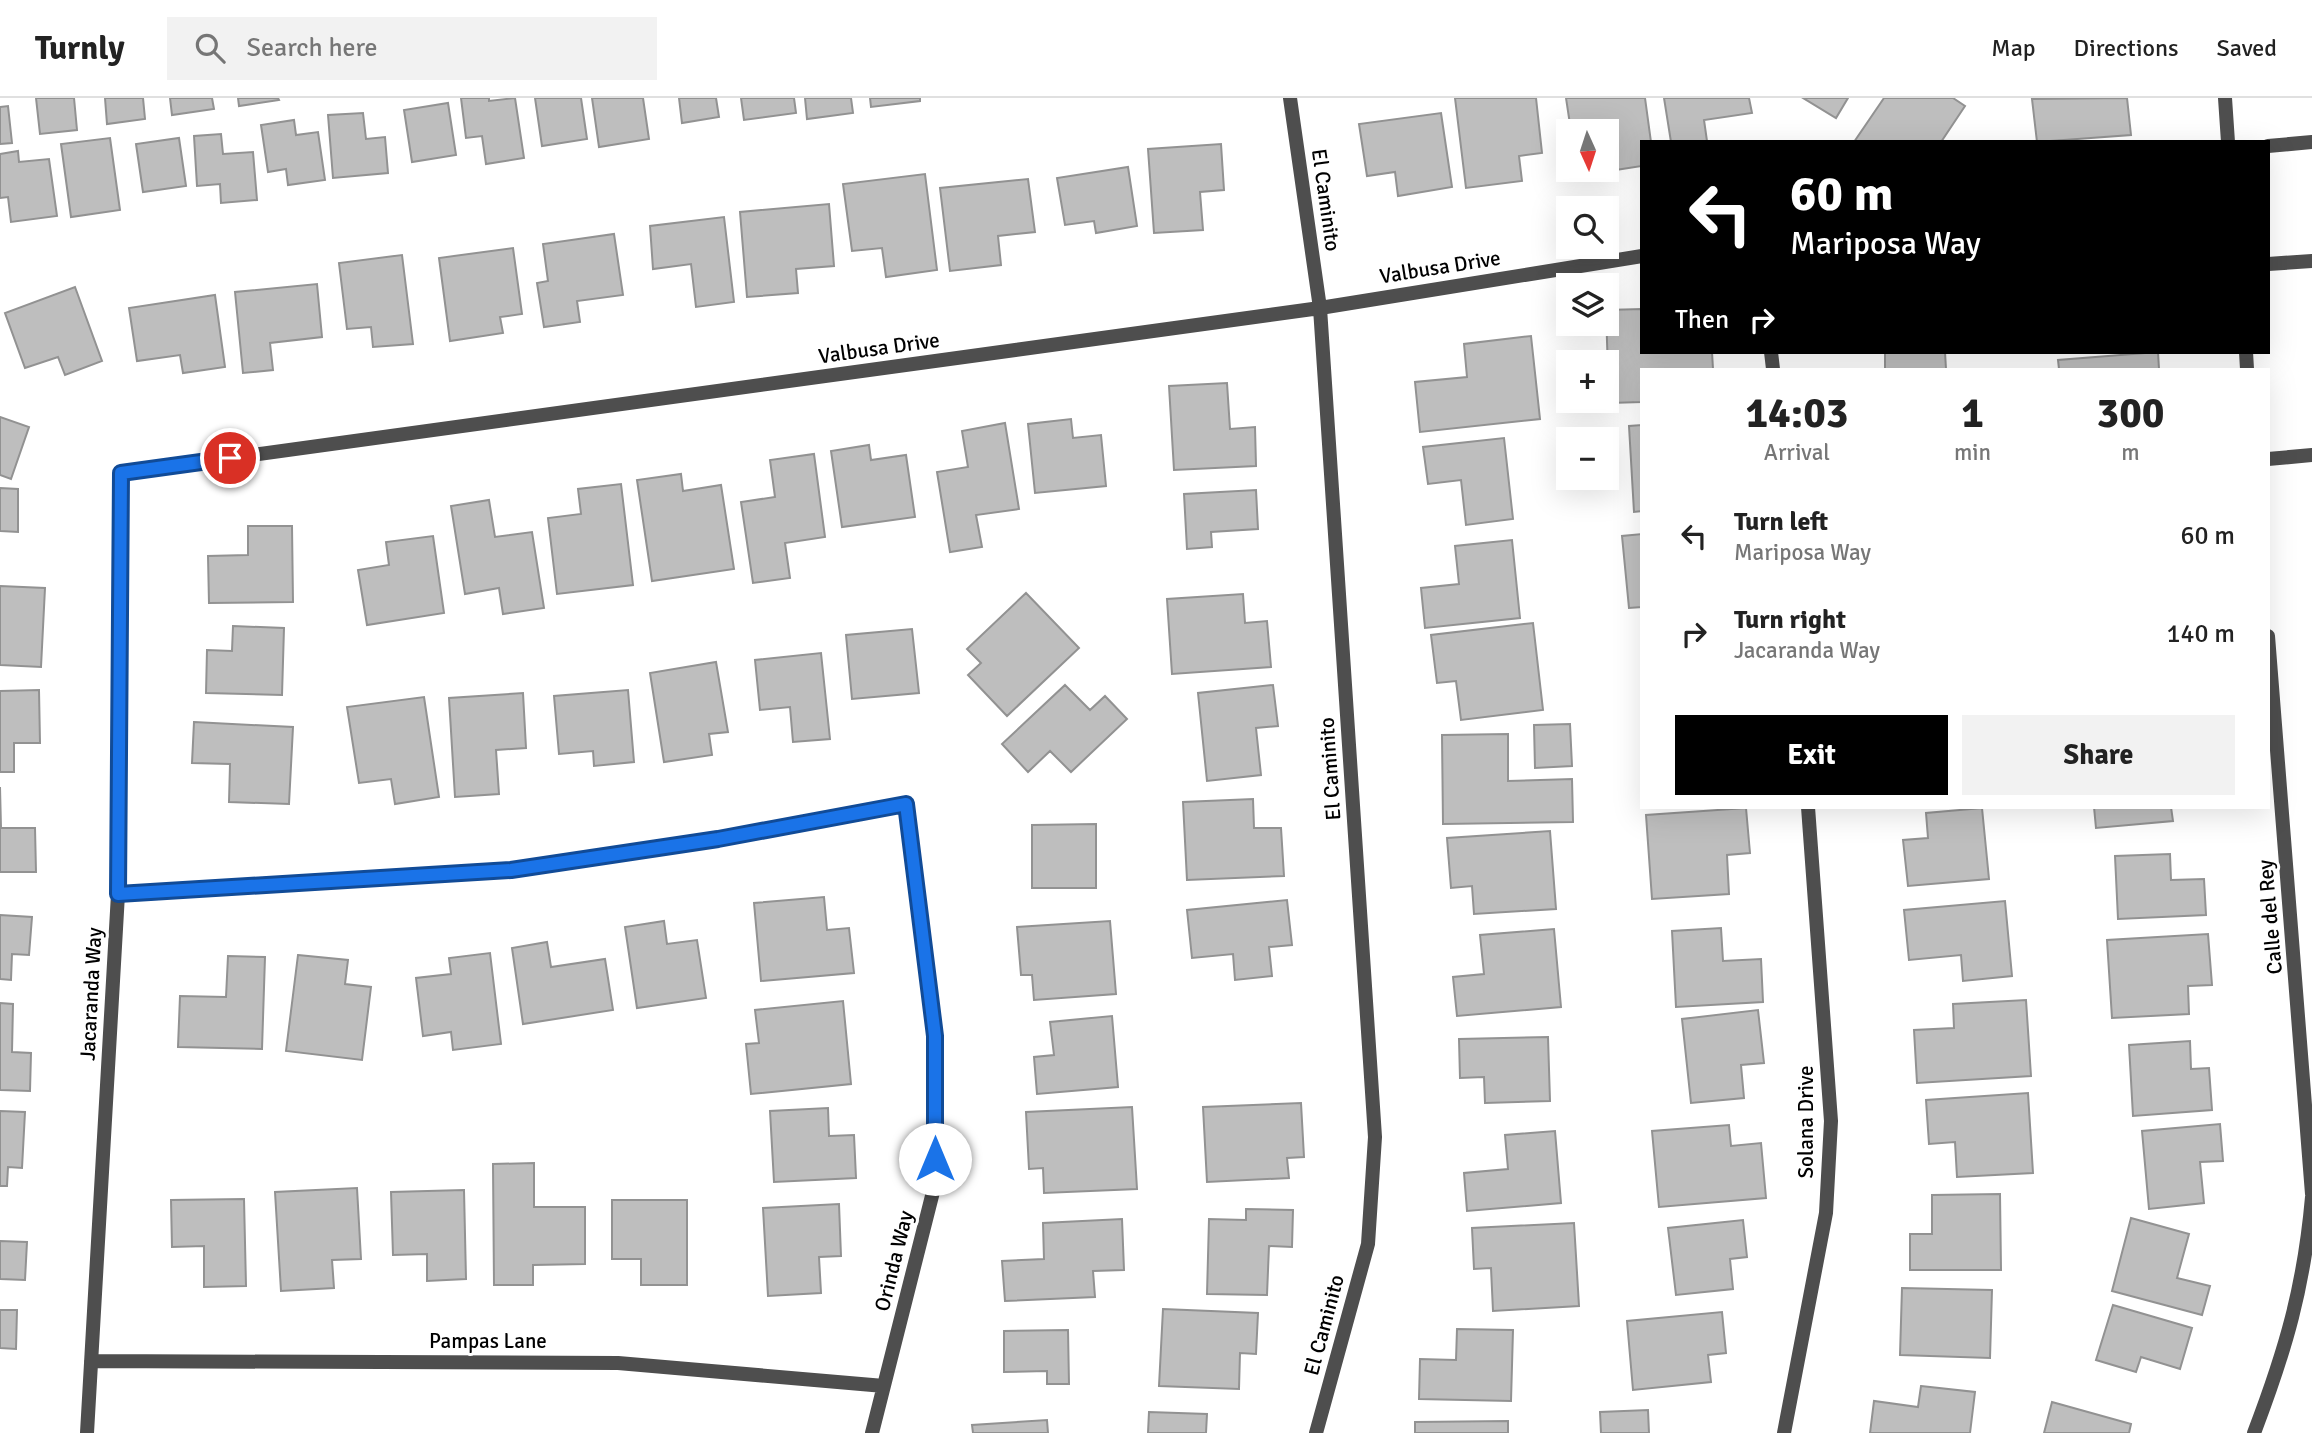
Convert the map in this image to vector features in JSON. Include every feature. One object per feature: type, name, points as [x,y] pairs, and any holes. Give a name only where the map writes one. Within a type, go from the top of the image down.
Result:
[{"type":"street","name":"El Caminito","points":[[1290,98],[1320,308],[1375,1137],[1368,1244],[1316,1433]]},
{"type":"street","points":[[2225,98],[2228,140]]},
{"type":"street","points":[[2270,146],[2312,142]]},
{"type":"street","name":"Valbusa Drive","points":[[121,473],[1320,308],[1640,256]]},
{"type":"street","points":[[2270,264],[2312,261]]},
{"type":"street","points":[[2270,459],[2312,455]]},
{"type":"street","name":"Jacaranda Way","points":[[87,1433],[118,894],[121,473]]},
{"type":"street","name":"Calle del Rey","points":[[2254,1433],[2294,1321],[2307,1260],[2312,1196],[2309,1107],[2270,659]]},
{"type":"street","name":"Orinda Way","points":[[118,894],[511,870],[718,839],[906,804],[935,1036],[936,1184],[872,1433]]},
{"type":"street","name":"Solana Drive","points":[[1784,1433],[1826,1213],[1832,1121],[1808,809]]},
{"type":"street","name":"Pampas Lane","points":[[91,1361],[618,1363],[884,1386]]},
{"type":"building","points":[[36,98],[74,98],[77,130],[40,134]]},
{"type":"building","points":[[105,98],[143,98],[145,119],[107,124]]},
{"type":"building","points":[[170,98],[212,98],[214,109],[172,115]]},
{"type":"building","points":[[238,98],[278,98],[279,100],[239,106]]},
{"type":"building","points":[[461,98],[489,98],[489,101],[515,98],[524,158],[486,164],[482,136],[466,138]]},
{"type":"building","points":[[535,98],[581,98],[587,139],[542,146]]},
{"type":"building","points":[[592,98],[643,98],[649,139],[599,147]]},
{"type":"building","points":[[679,98],[716,98],[719,117],[682,123]]},
{"type":"building","points":[[741,98],[794,98],[796,113],[744,120]]},
{"type":"building","points":[[805,98],[851,98],[853,113],[807,119]]},
{"type":"building","points":[[870,98],[920,98],[920,101],[871,107]]},
{"type":"building","points":[[1455,98],[1536,98],[1542,153],[1519,156],[1522,181],[1466,188]]},
{"type":"building","points":[[1566,98],[1645,98],[1651,140],[1640,140],[1640,166],[1619,169],[1619,119],[1569,119]]},
{"type":"building","points":[[1664,98],[1749,98],[1752,113],[1704,120],[1707,140],[1671,140]]},
{"type":"building","points":[[1803,98],[1848,98],[1836,118]]},
{"type":"building","points":[[1884,98],[1953,98],[1965,106],[1942,140],[1855,140]]},
{"type":"building","points":[[2127,98],[2131,135],[2037,140],[2032,99]]},
{"type":"building","points":[[448,103],[456,155],[412,162],[404,110]]},
{"type":"building","points":[[8,106],[12,143],[0,144],[0,107]]},
{"type":"building","points":[[363,113],[366,139],[385,137],[388,173],[333,178],[328,115]]},
{"type":"building","points":[[1441,113],[1452,187],[1398,196],[1395,172],[1367,176],[1359,124]]},
{"type":"building","points":[[294,120],[296,135],[318,132],[325,180],[288,185],[286,169],[268,172],[261,125]]},
{"type":"building","points":[[221,134],[223,154],[253,152],[257,200],[221,203],[220,184],[197,186],[194,136]]},
{"type":"building","points":[[110,138],[120,210],[71,217],[61,144]]},
{"type":"building","points":[[179,138],[186,186],[143,192],[136,144]]},
{"type":"building","points":[[1221,144],[1224,190],[1200,192],[1203,230],[1154,233],[1148,149]]},
{"type":"building","points":[[18,151],[19,162],[49,159],[57,216],[11,222],[8,197],[0,198],[0,154]]},
{"type":"building","points":[[1128,167],[1137,226],[1096,233],[1094,221],[1065,225],[1057,178]]},
{"type":"building","points":[[925,174],[937,270],[886,277],[882,248],[852,251],[843,184]]},
{"type":"building","points":[[1028,179],[1035,232],[998,236],[1001,265],[950,271],[940,188]]},
{"type":"building","points":[[829,204],[834,266],[796,269],[798,293],[747,297],[740,212]]},
{"type":"building","points":[[724,217],[734,302],[696,307],[691,264],[653,269],[650,226]]},
{"type":"building","points":[[614,234],[623,295],[577,301],[580,322],[544,327],[537,283],[548,281],[543,244]]},
{"type":"building","points":[[513,248],[522,314],[500,317],[503,333],[450,341],[439,258]]},
{"type":"building","points":[[402,255],[413,344],[373,347],[371,327],[347,329],[339,263]]},
{"type":"building","points":[[317,284],[322,337],[270,343],[273,370],[243,373],[235,292]]},
{"type":"building","points":[[75,287],[102,361],[65,375],[58,357],[25,368],[5,313]]},
{"type":"building","points":[[215,295],[225,367],[183,373],[180,355],[137,361],[129,308]]},
{"type":"building","points":[[1640,309],[1640,354],[1712,354],[1713,368],[1640,368],[1640,402],[1619,403],[1619,350],[1607,350],[1607,336],[1619,336],[1619,310]]},
{"type":"building","points":[[1531,336],[1540,419],[1420,432],[1415,382],[1467,377],[1464,344]]},
{"type":"building","points":[[1885,354],[1945,354],[1946,368],[1885,368]]},
{"type":"building","points":[[2158,354],[2159,368],[2059,368],[2058,360]]},
{"type":"building","points":[[1227,383],[1230,429],[1255,427],[1256,466],[1174,470],[1169,386]]},
{"type":"building","points":[[0,417],[29,427],[11,479],[0,475]]},
{"type":"building","points":[[1071,419],[1073,438],[1101,435],[1106,486],[1035,493],[1028,424]]},
{"type":"building","points":[[1005,423],[1019,509],[976,515],[982,547],[950,552],[937,472],[968,467],[962,431]]},
{"type":"building","points":[[1640,425],[1640,511],[1634,512],[1629,426]]},
{"type":"building","points":[[1504,438],[1513,519],[1466,525],[1461,480],[1428,484],[1423,447]]},
{"type":"building","points":[[869,445],[871,460],[906,455],[915,517],[842,527],[831,451]]},
{"type":"building","points":[[814,454],[825,537],[785,543],[790,578],[753,583],[741,502],[775,497],[770,460]]},
{"type":"building","points":[[681,474],[683,491],[721,485],[734,569],[652,581],[637,480]]},
{"type":"building","points":[[621,484],[633,585],[557,594],[548,518],[581,514],[578,489]]},
{"type":"building","points":[[0,488],[18,489],[18,532],[0,531]]},
{"type":"building","points":[[1256,490],[1258,529],[1211,532],[1212,547],[1187,549],[1184,494]]},
{"type":"building","points":[[489,500],[495,537],[532,532],[544,608],[503,614],[499,588],[465,594],[451,506]]},
{"type":"building","points":[[248,526],[292,526],[293,602],[209,603],[208,556],[248,555]]},
{"type":"building","points":[[1640,534],[1640,607],[1629,608],[1622,536]]},
{"type":"building","points":[[433,536],[444,613],[367,625],[358,570],[389,565],[386,542]]},
{"type":"building","points":[[1512,540],[1520,618],[1425,628],[1421,588],[1459,584],[1455,546]]},
{"type":"building","points":[[0,586],[45,588],[41,667],[0,665]]},
{"type":"building","points":[[1026,593],[1079,648],[1007,716],[968,675],[981,663],[967,649]]},
{"type":"building","points":[[1243,594],[1245,623],[1267,621],[1271,667],[1172,674],[1167,599]]},
{"type":"building","points":[[1533,623],[1543,710],[1461,720],[1456,681],[1437,683],[1431,635]]},
{"type":"building","points":[[233,626],[284,628],[282,695],[206,693],[207,650],[232,651]]},
{"type":"building","points":[[912,629],[919,693],[852,699],[846,635]]},
{"type":"building","points":[[821,653],[830,739],[793,742],[790,707],[760,710],[755,660]]},
{"type":"building","points":[[716,662],[728,732],[709,734],[712,755],[664,762],[650,673]]},
{"type":"building","points":[[1065,685],[1090,710],[1105,696],[1127,719],[1071,772],[1050,751],[1028,772],[1002,744]]},
{"type":"building","points":[[1273,685],[1278,726],[1256,728],[1261,775],[1207,781],[1198,693]]},
{"type":"building","points":[[39,690],[40,743],[14,743],[14,772],[0,772],[0,691]]},
{"type":"building","points":[[628,690],[634,762],[594,766],[593,751],[559,754],[554,696]]},
{"type":"building","points":[[523,693],[526,748],[496,750],[499,794],[455,797],[449,698]]},
{"type":"building","points":[[424,697],[439,797],[395,804],[391,779],[359,783],[347,707]]},
{"type":"building","points":[[194,722],[293,727],[289,804],[229,802],[230,764],[192,763]]},
{"type":"building","points":[[1570,724],[1572,766],[1535,768],[1534,725]]},
{"type":"building","points":[[1508,734],[1508,781],[1572,779],[1573,822],[1443,824],[1442,735]]},
{"type":"building","points":[[0,787],[1,828],[35,828],[36,872],[0,872]]},
{"type":"building","points":[[1253,799],[1254,828],[1281,828],[1284,876],[1187,880],[1183,802]]},
{"type":"building","points":[[1746,809],[1750,853],[1727,855],[1729,894],[1652,899],[1646,815]]},
{"type":"building","points":[[1982,809],[1989,879],[1908,886],[1903,840],[1928,838],[1926,813]]},
{"type":"building","points":[[2094,809],[2171,809],[2173,821],[2096,828]]},
{"type":"building","points":[[1096,824],[1096,888],[1032,888],[1032,825]]},
{"type":"building","points":[[1550,831],[1556,909],[1474,914],[1472,886],[1451,888],[1447,838]]},
{"type":"building","points":[[2170,854],[2171,880],[2204,879],[2206,915],[2118,919],[2115,856]]},
{"type":"building","points":[[824,897],[827,930],[849,928],[854,973],[761,981],[754,903]]},
{"type":"building","points":[[1287,900],[1292,945],[1269,947],[1272,976],[1235,980],[1233,954],[1192,958],[1187,910]]},
{"type":"building","points":[[2005,901],[2012,976],[1963,981],[1961,955],[1909,960],[1904,910]]},
{"type":"building","points":[[0,915],[32,917],[29,955],[12,954],[11,980],[0,979]]},
{"type":"building","points":[[664,921],[667,944],[697,940],[706,998],[637,1008],[625,927]]},
{"type":"building","points":[[1110,921],[1116,994],[1034,1000],[1032,975],[1021,975],[1017,927]]},
{"type":"building","points":[[1721,928],[1723,961],[1761,959],[1763,1002],[1676,1007],[1672,931]]},
{"type":"building","points":[[1554,929],[1561,1007],[1457,1016],[1453,977],[1484,974],[1480,935]]},
{"type":"building","points":[[2208,934],[2212,985],[2188,986],[2189,1014],[2112,1018],[2107,940]]},
{"type":"building","points":[[547,942],[551,967],[605,959],[613,1010],[523,1024],[512,948]]},
{"type":"building","points":[[490,953],[501,1044],[453,1050],[451,1032],[423,1036],[416,978],[451,974],[449,958]]},
{"type":"building","points":[[298,955],[348,960],[345,984],[371,987],[362,1060],[286,1051]]},
{"type":"building","points":[[228,956],[265,957],[262,1049],[178,1047],[180,996],[226,997]]},
{"type":"building","points":[[2026,1000],[2031,1076],[1917,1083],[1914,1030],[1954,1028],[1953,1004]]},
{"type":"building","points":[[843,1001],[851,1084],[751,1094],[746,1044],[759,1043],[755,1010]]},
{"type":"building","points":[[0,1003],[13,1004],[12,1052],[31,1053],[30,1091],[0,1090]]},
{"type":"building","points":[[1758,1010],[1764,1063],[1741,1065],[1744,1098],[1691,1103],[1682,1019]]},
{"type":"building","points":[[1112,1016],[1118,1087],[1037,1094],[1034,1057],[1054,1055],[1050,1022]]},
{"type":"building","points":[[1548,1037],[1550,1101],[1485,1103],[1484,1077],[1460,1078],[1459,1039]]},
{"type":"building","points":[[2190,1041],[2191,1069],[2209,1068],[2212,1110],[2133,1116],[2129,1045]]},
{"type":"building","points":[[2028,1093],[2033,1173],[1957,1177],[1955,1142],[1929,1144],[1926,1100]]},
{"type":"building","points":[[1301,1103],[1304,1157],[1287,1158],[1289,1178],[1207,1182],[1203,1107]]},
{"type":"building","points":[[1132,1107],[1137,1189],[1044,1193],[1043,1168],[1029,1169],[1026,1112]]},
{"type":"building","points":[[828,1108],[829,1136],[854,1135],[856,1178],[774,1182],[770,1111]]},
{"type":"building","points":[[0,1111],[25,1112],[22,1168],[8,1167],[7,1186],[0,1186]]},
{"type":"building","points":[[2220,1124],[2223,1161],[2200,1162],[2204,1203],[2149,1209],[2142,1131]]},
{"type":"building","points":[[1729,1125],[1731,1146],[1761,1143],[1766,1198],[1659,1207],[1652,1131]]},
{"type":"building","points":[[1555,1131],[1561,1203],[1467,1211],[1464,1173],[1508,1169],[1505,1135]]},
{"type":"building","points":[[534,1163],[534,1207],[585,1207],[585,1264],[533,1265],[533,1285],[494,1285],[493,1164]]},
{"type":"building","points":[[357,1188],[361,1259],[332,1260],[334,1288],[281,1291],[275,1192]]},
{"type":"building","points":[[464,1190],[466,1279],[427,1281],[427,1254],[393,1255],[391,1192]]},
{"type":"building","points":[[2000,1194],[2001,1270],[1910,1270],[1910,1234],[1932,1234],[1932,1195]]},
{"type":"building","points":[[244,1199],[246,1286],[204,1287],[204,1246],[172,1247],[171,1200]]},
{"type":"building","points":[[612,1200],[687,1200],[687,1285],[641,1285],[641,1259],[612,1259]]},
{"type":"building","points":[[839,1204],[841,1256],[819,1257],[821,1293],[768,1296],[763,1208]]},
{"type":"building","points":[[1246,1209],[1293,1210],[1292,1247],[1269,1246],[1267,1295],[1207,1294],[1209,1219],[1246,1220]]},
{"type":"building","points":[[2131,1218],[2189,1234],[2177,1278],[2210,1286],[2202,1315],[2112,1291]]},
{"type":"building","points":[[1122,1219],[1124,1270],[1093,1271],[1095,1297],[1005,1301],[1002,1261],[1044,1259],[1043,1223]]},
{"type":"building","points":[[1743,1220],[1747,1257],[1730,1259],[1733,1289],[1676,1295],[1668,1228]]},
{"type":"building","points":[[1574,1223],[1579,1306],[1493,1311],[1491,1268],[1474,1269],[1472,1228]]},
{"type":"building","points":[[0,1241],[27,1242],[25,1280],[0,1279]]},
{"type":"building","points":[[1902,1288],[1992,1290],[1990,1358],[1900,1355]]},
{"type":"building","points":[[2113,1305],[2192,1328],[2180,1369],[2141,1357],[2136,1372],[2096,1360]]},
{"type":"building","points":[[1163,1309],[1258,1313],[1256,1354],[1240,1353],[1239,1389],[1159,1386]]},
{"type":"building","points":[[0,1310],[17,1310],[16,1349],[0,1348]]},
{"type":"building","points":[[1722,1312],[1726,1353],[1708,1355],[1711,1382],[1633,1390],[1627,1321]]},
{"type":"building","points":[[1457,1329],[1513,1330],[1511,1401],[1419,1399],[1420,1359],[1456,1360]]},
{"type":"building","points":[[1068,1330],[1069,1384],[1047,1384],[1047,1371],[1004,1372],[1004,1331]]},
{"type":"building","points":[[1921,1386],[1975,1392],[1970,1433],[1870,1433],[1874,1401],[1918,1407]]},
{"type":"building","points":[[2052,1402],[2131,1424],[2129,1433],[2044,1433]]},
{"type":"building","points":[[1648,1410],[1649,1433],[1601,1433],[1600,1412]]},
{"type":"building","points":[[1149,1412],[1207,1414],[1206,1433],[1148,1433]]},
{"type":"building","points":[[1047,1420],[1048,1433],[973,1433],[972,1425]]},
{"type":"building","points":[[1508,1421],[1508,1433],[1415,1433],[1415,1422]]},
{"type":"route","points":[[230,458],[121,473],[118,894],[511,870],[718,839],[906,804],[935,1036],[935,1159]]}]
